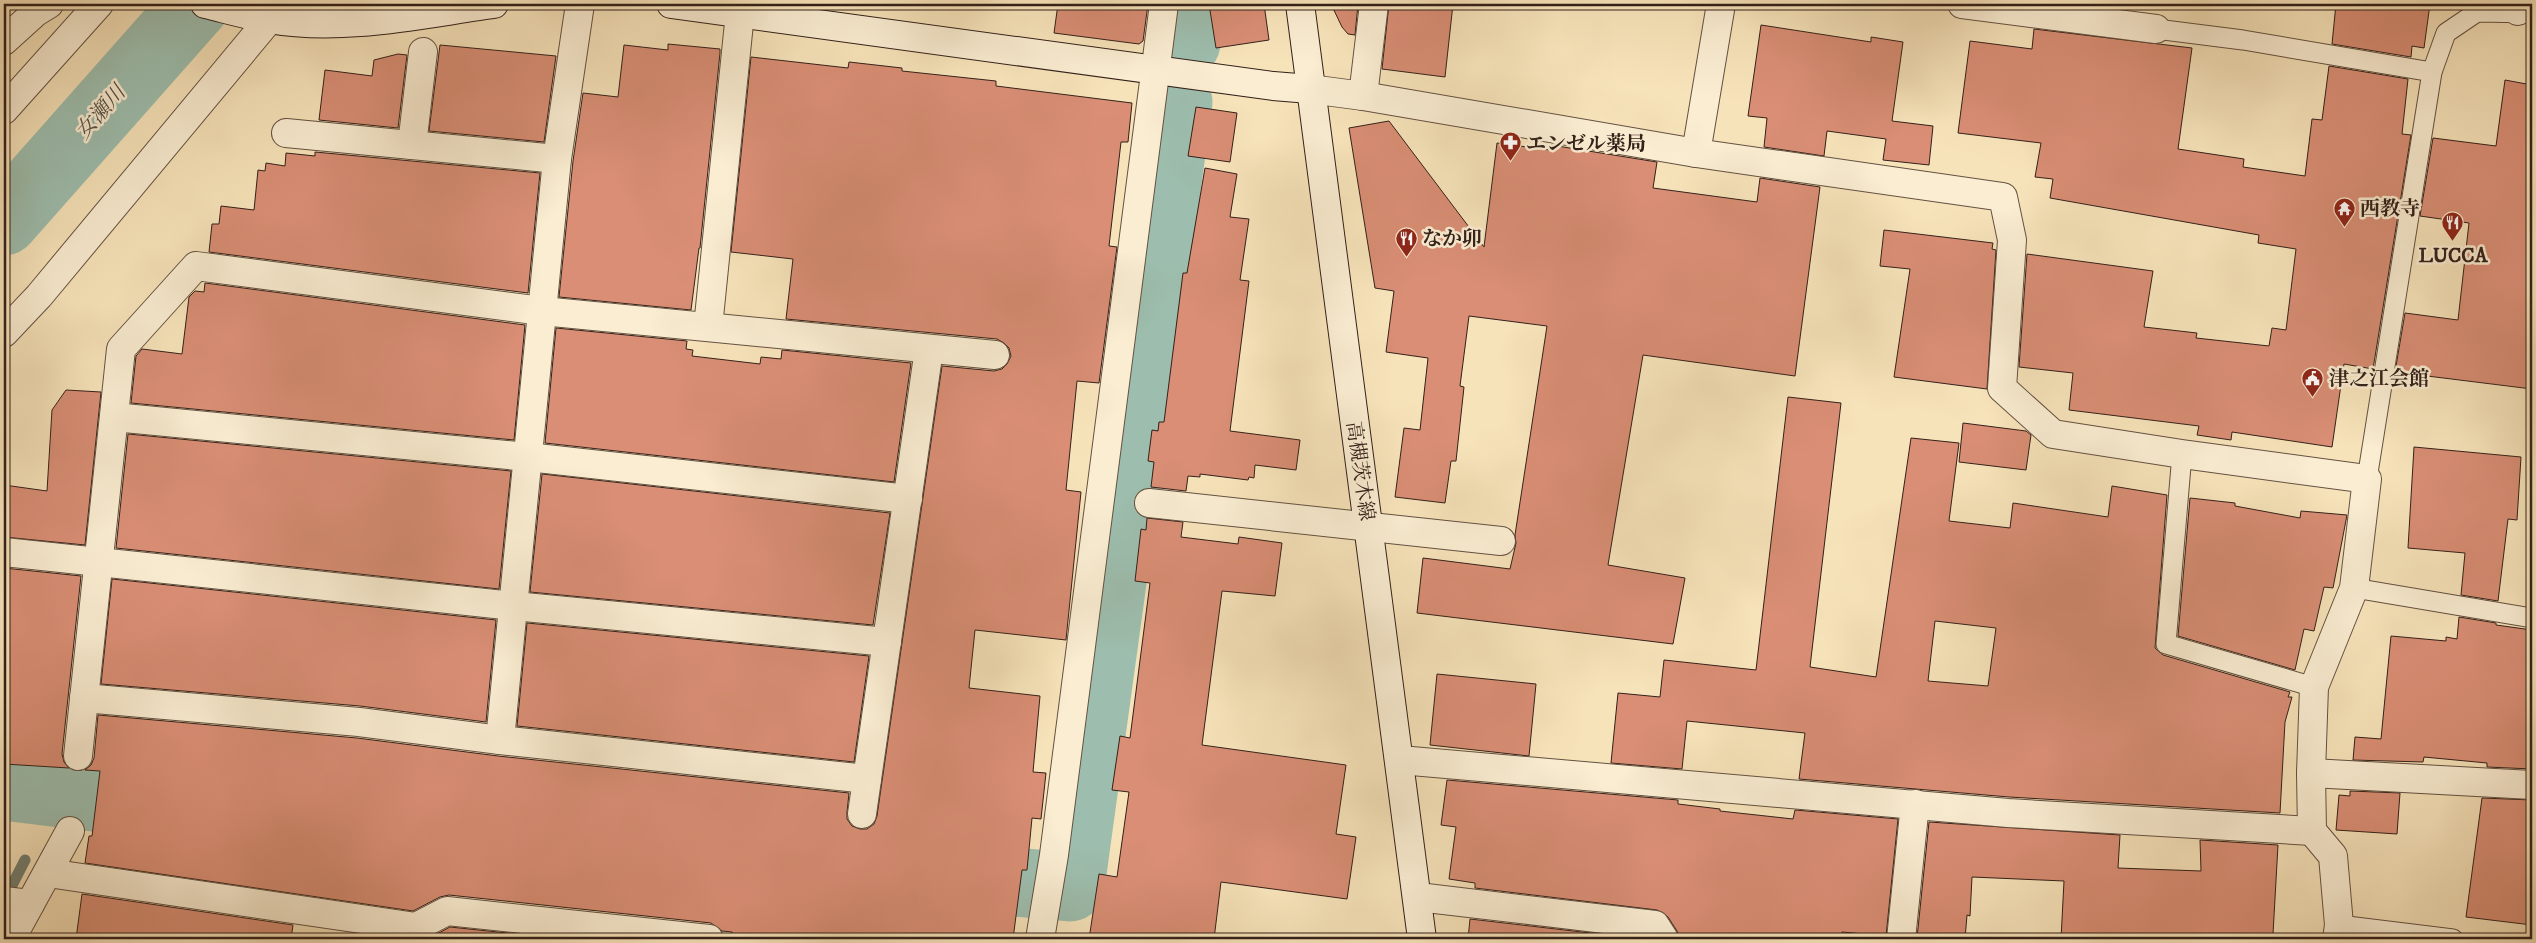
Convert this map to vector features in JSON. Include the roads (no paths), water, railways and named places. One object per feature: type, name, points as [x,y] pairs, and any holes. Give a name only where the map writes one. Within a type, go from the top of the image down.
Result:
[{"type":"street","points":[[4,42],[36,12],[49,4]]},
{"type":"street","points":[[4,110],[99,4]]},
{"type":"street","points":[[205,4],[267,12],[324,23],[383,19],[494,4]]},
{"type":"street","points":[[500,740],[557,159],[580,4]]},
{"type":"street","points":[[671,4],[1154,70],[1363,96],[1696,153],[2003,197],[2012,240],[2002,388],[2053,434],[2367,479],[2354,588],[2314,687],[2311,773],[2312,831],[2333,856],[2338,932]]},
{"type":"street","points":[[1040,939],[1054,855],[1164,4]]},
{"type":"street","name":"高槻茨木線","points":[[1300,4],[1422,939]]},
{"type":"street","points":[[1363,96],[1374,4]]},
{"type":"street","points":[[1696,153],[1721,4]]},
{"type":"street","points":[[1962,4],[2156,29]]},
{"type":"street","points":[[4,333],[45,289],[267,12]]},
{"type":"street","points":[[708,327],[740,13]]},
{"type":"street","points":[[412,145],[424,52]]},
{"type":"street","points":[[286,133],[557,159]]},
{"type":"street","points":[[78,756],[121,349],[196,266],[542,311],[995,355]]},
{"type":"street","points":[[862,814],[929,349]]},
{"type":"street","points":[[114,417],[528,457],[908,499]]},
{"type":"street","points":[[1149,502],[1501,541]]},
{"type":"street","points":[[4,552],[98,564],[887,642]]},
{"type":"street","points":[[84,698],[359,722],[500,740],[868,779]]},
{"type":"street","points":[[1400,760],[2008,813],[2312,831]]},
{"type":"street","points":[[2311,773],[2532,784]]},
{"type":"street","points":[[1901,939],[1915,804]]},
{"type":"street","points":[[11,939],[17,902],[48,873],[70,831]]},
{"type":"street","points":[[48,873],[415,933],[447,911],[709,939]]},
{"type":"street","points":[[1418,897],[1655,925],[1664,939]]},
{"type":"lane","points":[[2367,479],[2432,72],[2446,33],[2477,12],[2523,9]]},
{"type":"lane","points":[[2156,29],[2243,40],[2432,72]]},
{"type":"lane","points":[[2182,454],[2166,644],[2314,687]]},
{"type":"lane","points":[[2354,588],[2532,618]]},
{"type":"lane","points":[[2338,932],[2454,939]]},
{"type":"waterway","name":"女瀬川","points":[[4,221],[196,4]]},
{"type":"waterway","points":[[1186,43],[1192,4]]},
{"type":"waterway","points":[[926,874],[1070,887],[1178,102]]},
{"type":"waterway","points":[[4,786],[191,809]]},
{"type":"waterway","points":[[4,901],[25,860]]},
{"type":"place","name":"エンゼル薬局","points":[[1510,162]]},
{"type":"place","name":"西教寺","points":[[2344,227]]},
{"type":"place","name":"LUCCA","points":[[2453,242]]},
{"type":"place","name":"なか卯","points":[[1406,257]]},
{"type":"place","name":"津之江会館","points":[[2313,397]]}]
